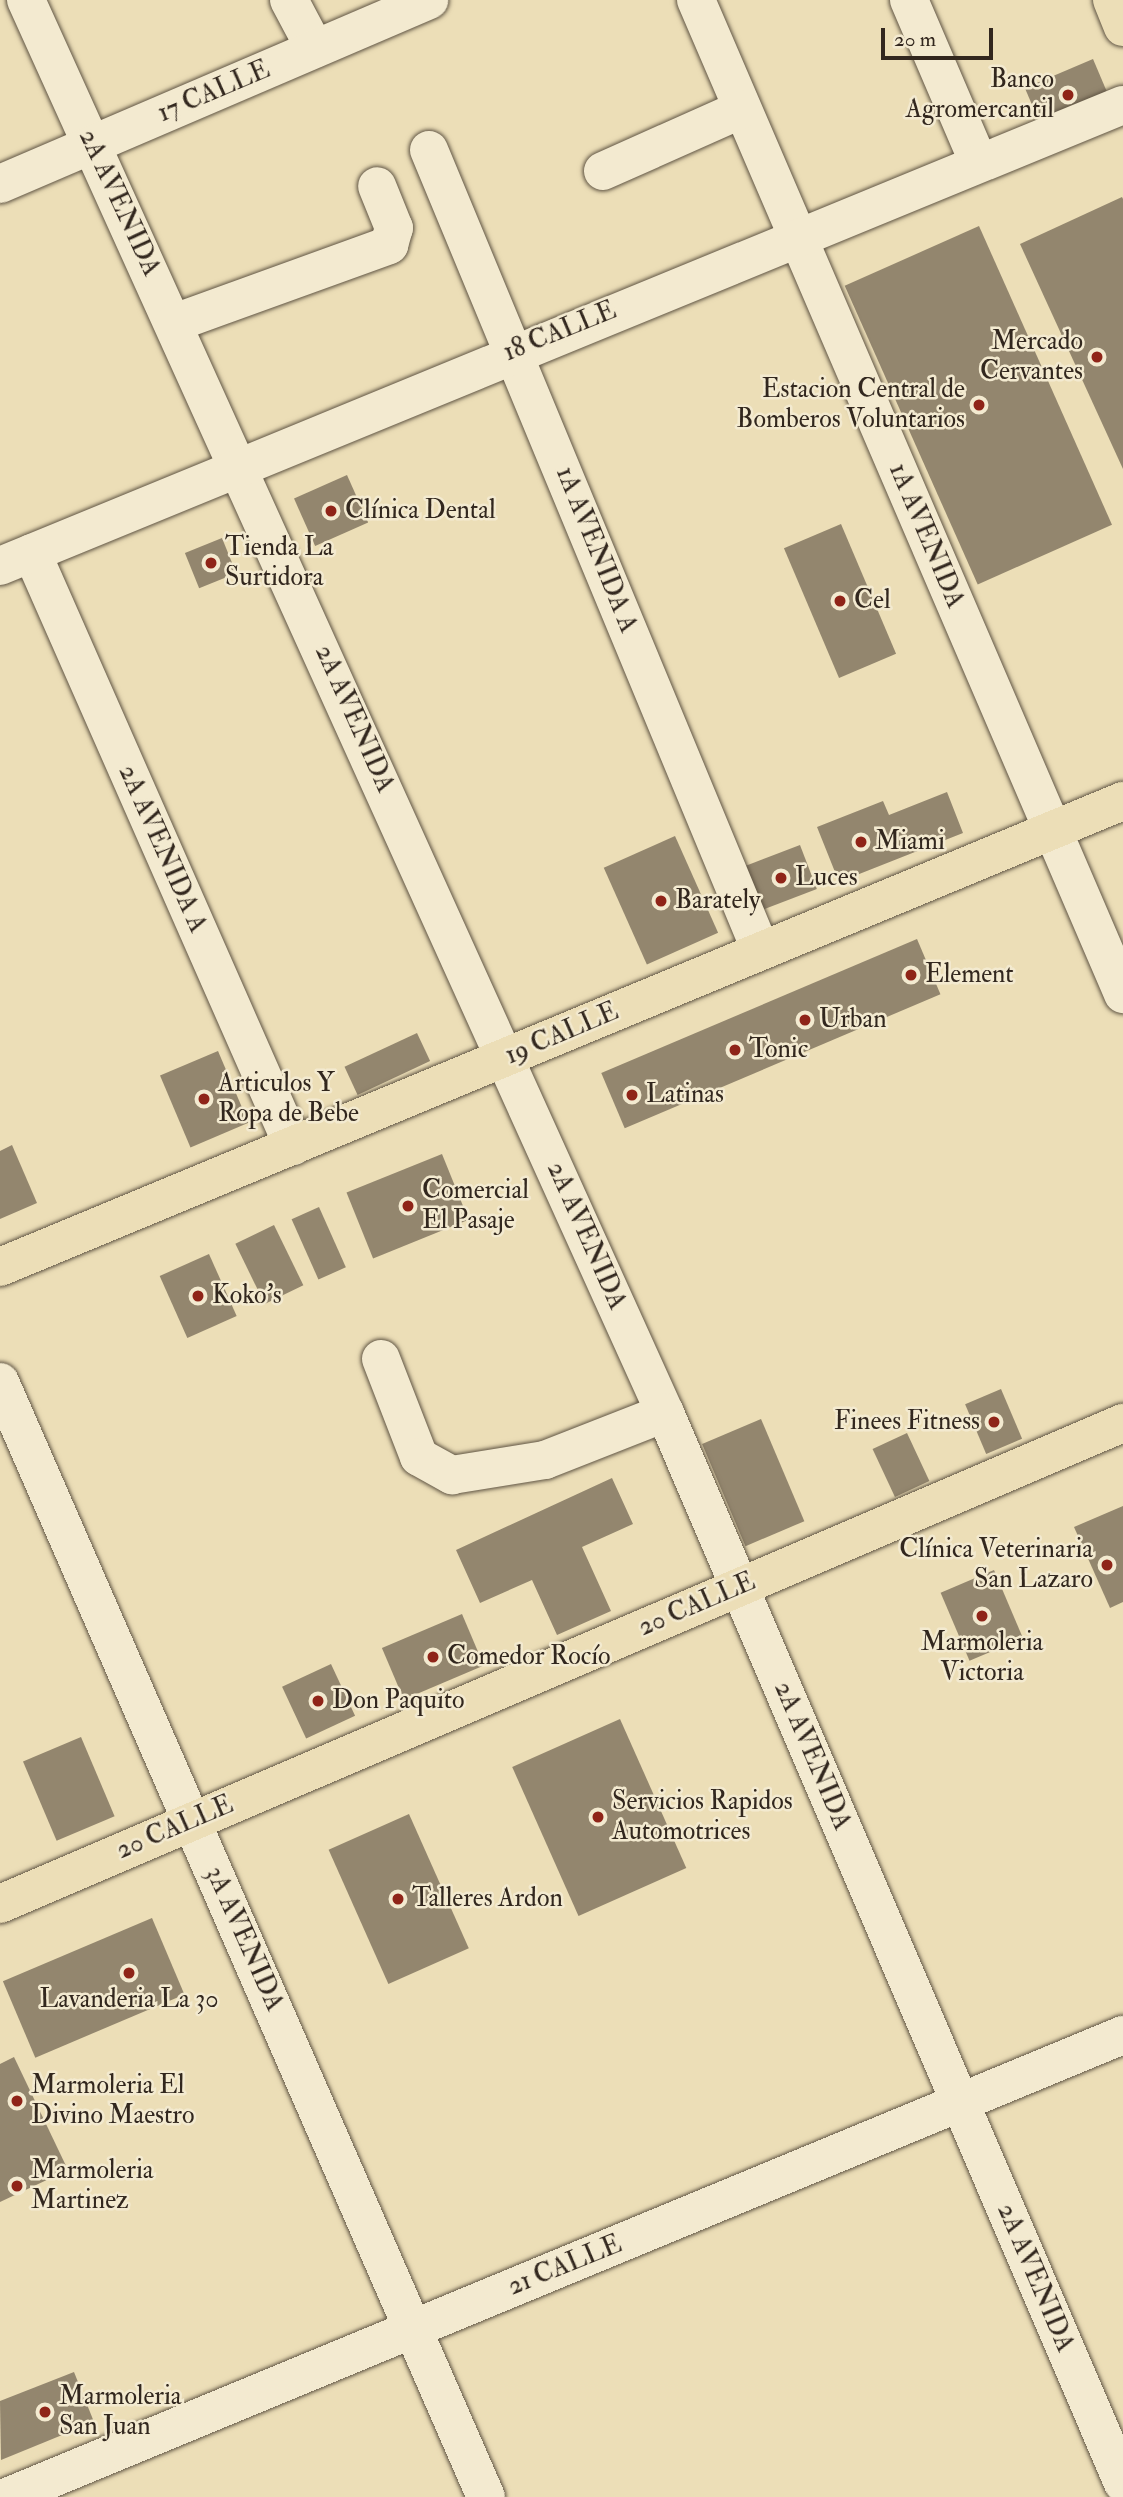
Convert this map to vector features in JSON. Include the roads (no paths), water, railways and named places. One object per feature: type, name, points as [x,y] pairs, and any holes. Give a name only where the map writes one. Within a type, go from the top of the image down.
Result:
[{"type":"main road","points":[[1112,0],[1123,27]]},
{"type":"main road","name":"19 CALLE","points":[[0,1267],[1123,801]]},
{"type":"main road","name":"20 CALLE","points":[[0,1904],[1123,1423]]},
{"type":"street","name":"2A AVENIDA","points":[[26,0],[507,1057],[665,1413],[1123,2483]]},
{"type":"street","points":[[289,0],[315,49]]},
{"type":"street","name":"17 CALLE","points":[[0,184],[429,0]]},
{"type":"street","name":"1A AVENIDA","points":[[695,0],[1123,994]]},
{"type":"street","points":[[909,0],[979,163]]},
{"type":"street","name":"18 CALLE","points":[[16,559],[514,350],[1123,105]]},
{"type":"street","points":[[603,171],[742,109]]},
{"type":"street","name":"1A AVENIDA A","points":[[429,150],[761,951]]},
{"type":"street","points":[[174,323],[389,245],[394,228],[377,186]]},
{"type":"street","name":"2A AVENIDA A","points":[[16,559],[293,1146]]},
{"type":"street","points":[[381,1359],[419,1457],[452,1475],[545,1460],[665,1413]]},
{"type":"street","name":"3A AVENIDA","points":[[0,1382],[486,2497]]},
{"type":"street","name":"21 CALLE","points":[[7,2497],[1123,2035]]},
{"type":"place","name":"Banco Agromercantil","points":[[1068,95]]},
{"type":"place","name":"Mercado Cervantes","points":[[1097,357]]},
{"type":"place","name":"Estacion Central de Bomberos Voluntarios","points":[[979,405]]},
{"type":"place","name":"Clínica Dental","points":[[331,511]]},
{"type":"place","name":"Tienda La Surtidora","points":[[211,563]]},
{"type":"place","name":"Cel","points":[[840,601]]},
{"type":"place","name":"Miami","points":[[861,842]]},
{"type":"place","name":"Luces","points":[[781,878]]},
{"type":"place","name":"Barately","points":[[661,901]]},
{"type":"place","name":"Element","points":[[911,975]]},
{"type":"place","name":"Urban","points":[[805,1020]]},
{"type":"place","name":"Tonic","points":[[735,1050]]},
{"type":"place","name":"Latinas","points":[[632,1095]]},
{"type":"place","name":"Articulos Y Ropa de Bebe","points":[[204,1099]]},
{"type":"place","name":"Comercial El Pasaje","points":[[408,1206]]},
{"type":"place","name":"Koko's","points":[[198,1296]]},
{"type":"place","name":"Finees Fitness","points":[[994,1422]]},
{"type":"place","name":"Clínica Veterinaria San Lazaro","points":[[1107,1565]]},
{"type":"place","name":"Marmoleria Victoria","points":[[982,1616]]},
{"type":"place","name":"Comedor Rocío","points":[[433,1657]]},
{"type":"place","name":"Don Paquito","points":[[318,1701]]},
{"type":"place","name":"Servicios Rapidos Automotrices","points":[[598,1817]]},
{"type":"place","name":"Talleres Ardon","points":[[398,1899]]},
{"type":"place","name":"Lavanderia La 30","points":[[129,1973]]},
{"type":"place","name":"Marmoleria El Divino Maestro","points":[[17,2101]]},
{"type":"place","name":"Marmoleria Martinez","points":[[17,2186]]},
{"type":"place","name":"Marmoleria San Juan","points":[[45,2412]]}]
